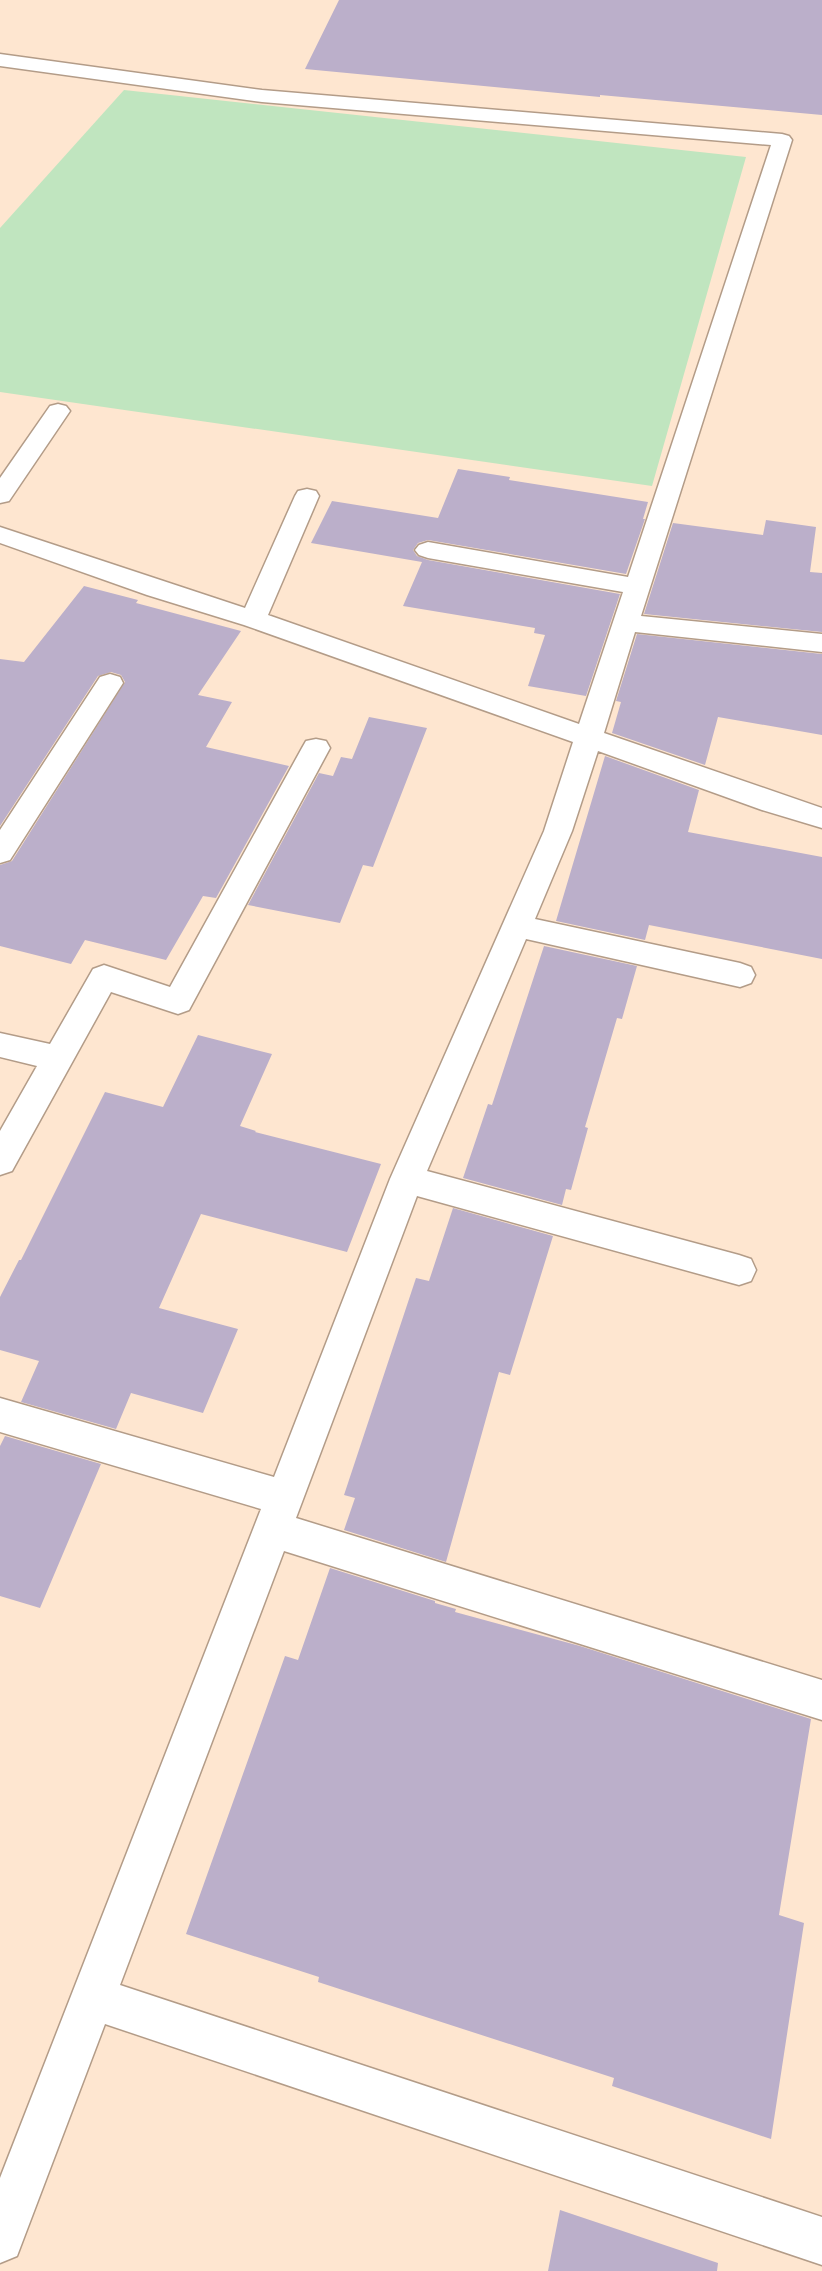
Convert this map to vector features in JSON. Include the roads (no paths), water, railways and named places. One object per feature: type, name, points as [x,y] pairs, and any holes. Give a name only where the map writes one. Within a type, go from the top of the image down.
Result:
[{"type":"street","points":[[0,60],[262,96],[782,140],[558,831],[407,1179],[0,2239]]},
{"type":"street","points":[[0,496],[58,411]]},
{"type":"street","points":[[253,619],[307,496]]},
{"type":"street","points":[[0,535],[156,589],[253,619],[822,819]]},
{"type":"street","points":[[428,550],[636,586]]},
{"type":"street","points":[[624,623],[822,643]]},
{"type":"street","points":[[0,853],[110,683]]},
{"type":"street","points":[[0,1161],[104,977],[178,1002],[316,748]]},
{"type":"street","points":[[518,926],[740,975]]},
{"type":"street","points":[[0,1045],[58,1059]]},
{"type":"street","points":[[407,1179],[739,1270]]},
{"type":"street","points":[[0,1415],[822,1700]]},
{"type":"street","points":[[93,1998],[822,2241]]}]
